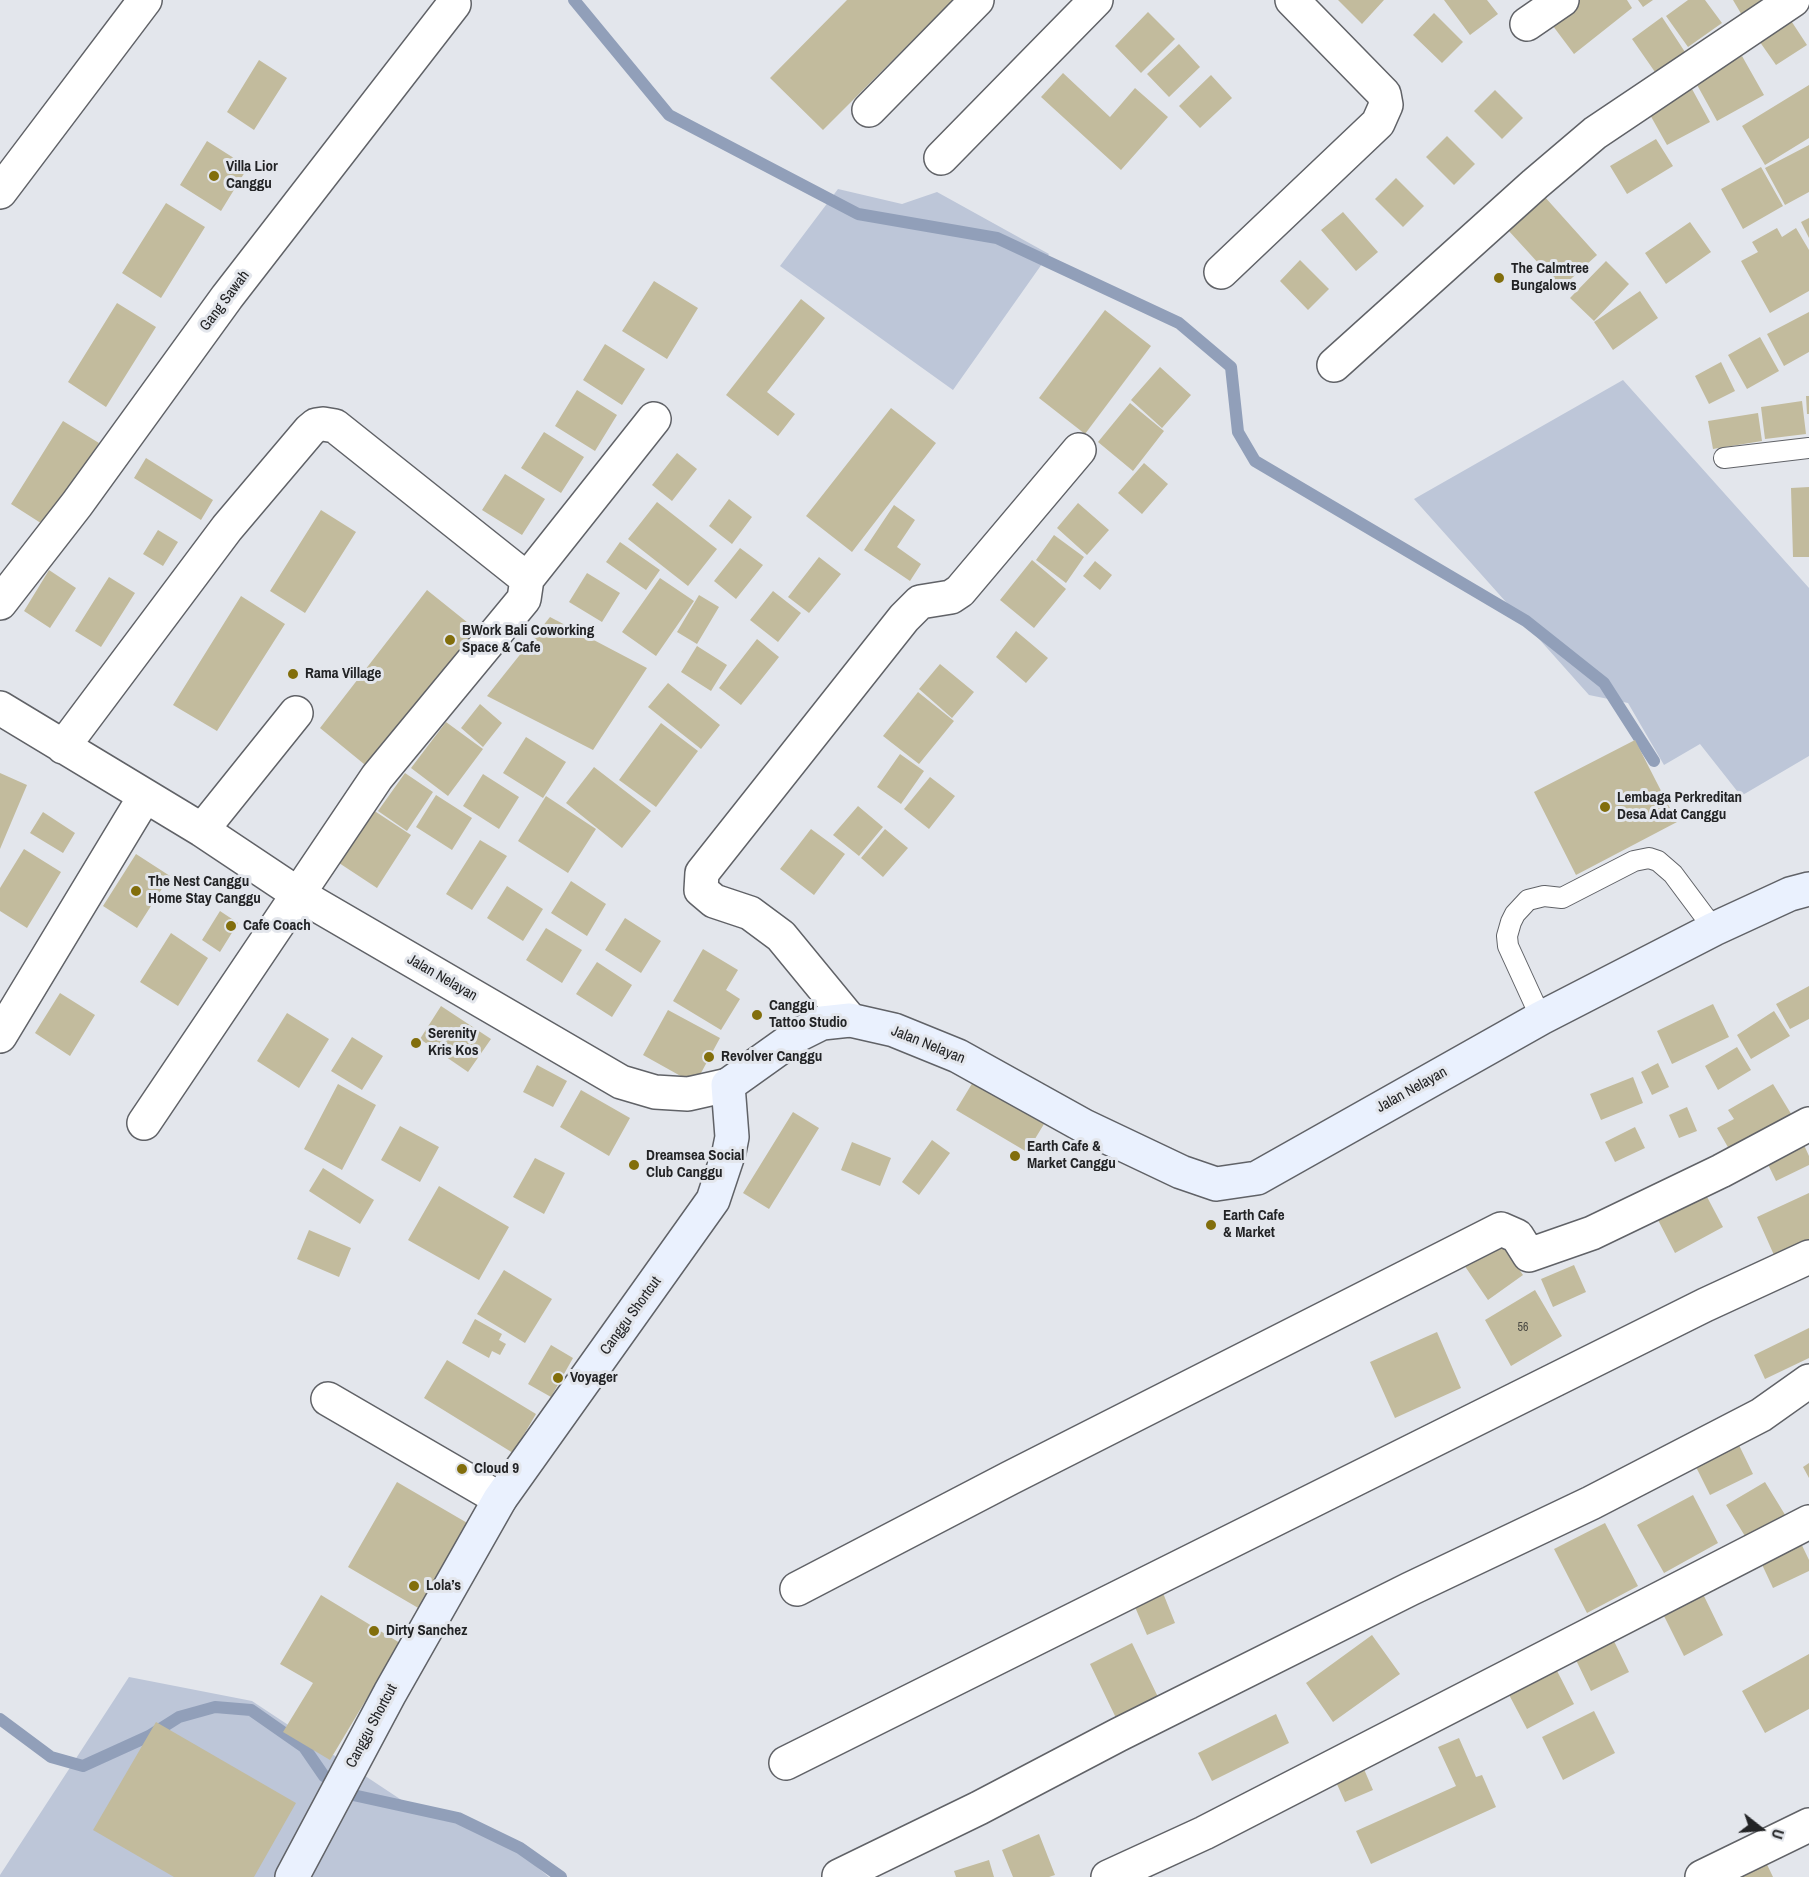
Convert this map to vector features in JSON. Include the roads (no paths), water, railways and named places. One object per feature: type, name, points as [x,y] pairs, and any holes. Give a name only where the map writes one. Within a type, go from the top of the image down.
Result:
[{"type":"street","points":[[0,192],[145,0]]},
{"type":"street","points":[[869,110],[977,0]]},
{"type":"street","points":[[941,158],[1096,0]]},
{"type":"street","points":[[1221,272],[1378,123],[1386,105],[1384,94],[1292,0]]},
{"type":"street","points":[[1527,24],[1562,0]]},
{"type":"street","points":[[1334,365],[1535,184],[1596,133],[1792,0]]},
{"type":"street","name":"Gang Sawah","points":[[0,603],[77,504],[227,297],[454,4]]},
{"type":"street","points":[[144,1123],[377,777],[525,599],[527,579],[654,419]]},
{"type":"street","points":[[63,747],[227,528],[316,425],[335,426],[527,579]]},
{"type":"street","points":[[850,1020],[781,936],[750,912],[714,901],[701,890],[702,873],[904,618],[920,602],[951,597],[960,591],[1079,450]]},
{"type":"street","name":"Jalan Nelayan","points":[[0,708],[202,830],[298,894],[621,1082],[656,1092],[688,1094],[728,1085],[798,1035],[822,1023],[850,1020],[894,1029],[958,1056],[1084,1126],[1181,1172],[1216,1184],[1257,1178],[1541,1018],[1714,928],[1790,894],[1809,889]]},
{"type":"street","points":[[202,830],[296,713]]},
{"type":"street","points":[[0,1036],[145,796]]},
{"type":"street","name":"Canggu Shortcut","points":[[292,1877],[390,1692],[500,1499],[713,1200],[727,1160],[732,1137],[728,1085]]},
{"type":"street","points":[[797,1589],[1010,1478],[1501,1229],[1517,1236],[1529,1255],[1592,1233],[1721,1171],[1809,1124]]},
{"type":"street","points":[[786,1763],[1705,1305],[1809,1257]]},
{"type":"street","points":[[839,1875],[979,1808],[1129,1729],[1410,1589],[1601,1498],[1761,1415],[1809,1381]]},
{"type":"street","points":[[328,1399],[500,1499]]},
{"type":"street","points":[[1108,1877],[1204,1833],[1809,1522]]},
{"type":"street","points":[[1702,1877],[1809,1825]]},
{"type":"lane","points":[[1724,458],[1809,448]]},
{"type":"lane","points":[[1541,1018],[1508,946],[1510,921],[1527,900],[1544,896],[1562,898],[1634,861],[1650,858],[1658,861],[1673,874],[1714,928]]},
{"type":"waterway","points":[[574,0],[669,115],[858,214],[997,238],[1179,323],[1231,367],[1238,432],[1255,461],[1526,621],[1604,683],[1654,761]]},
{"type":"waterway","points":[[0,1719],[51,1757],[83,1766],[149,1736],[179,1717],[215,1707],[251,1710],[304,1747],[324,1776],[353,1795],[458,1818],[520,1848],[561,1877]]},
{"type":"place","name":"Villa Lior Canggu","points":[[214,176]]},
{"type":"place","name":"The Calmtree Bungalows","points":[[1499,278]]},
{"type":"place","name":"BWork Bali Coworking Space & Cafe","points":[[450,640]]},
{"type":"place","name":"Rama Village","points":[[293,674]]},
{"type":"place","name":"Lembaga Perkreditan Desa Adat Canggu","points":[[1605,807]]},
{"type":"place","name":"The Nest Canggu Home Stay Canggu","points":[[136,891]]},
{"type":"place","name":"Cafe Coach","points":[[231,926]]},
{"type":"place","name":"Canggu Tattoo Studio","points":[[757,1015]]},
{"type":"place","name":"Serenity Kris Kos","points":[[416,1043]]},
{"type":"place","name":"Revolver Canggu","points":[[709,1057]]},
{"type":"place","name":"Earth Cafe & Market Canggu","points":[[1015,1156]]},
{"type":"place","name":"Dreamsea Social Club Canggu","points":[[634,1165]]},
{"type":"place","name":"Earth Cafe & Market","points":[[1211,1225]]},
{"type":"place","name":"Voyager","points":[[558,1378]]},
{"type":"place","name":"Cloud 9","points":[[462,1469]]},
{"type":"place","name":"Lola’s","points":[[414,1586]]},
{"type":"place","name":"Dirty Sanchez","points":[[374,1631]]}]
